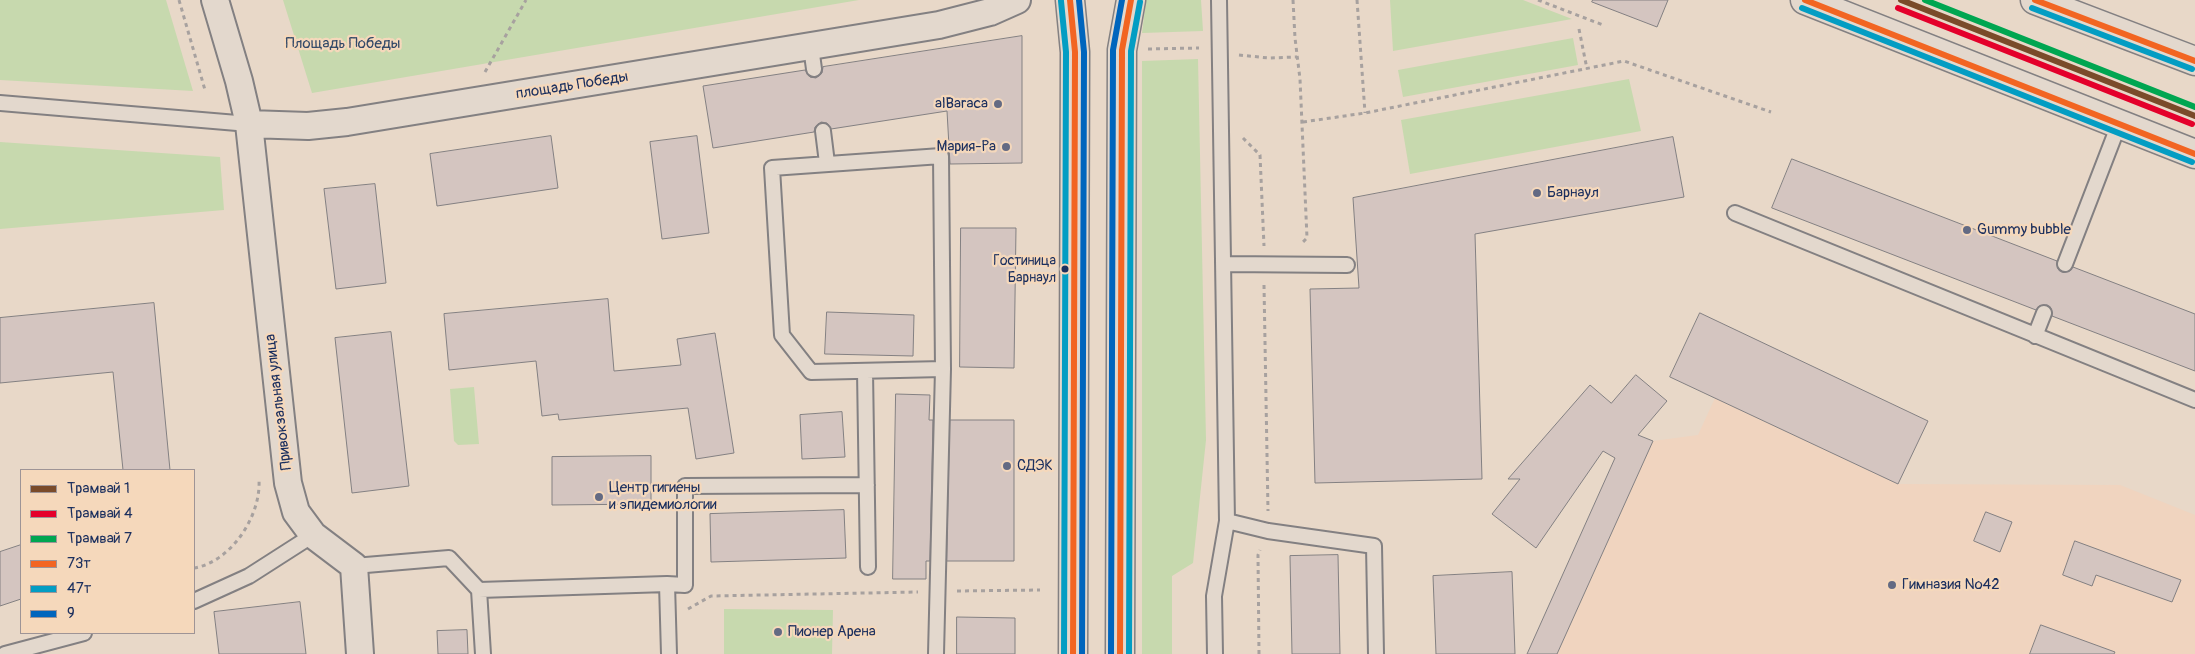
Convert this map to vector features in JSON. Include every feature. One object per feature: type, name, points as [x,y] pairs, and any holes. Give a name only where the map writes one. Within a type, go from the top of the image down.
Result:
[{"type":"main road","points":[[1070,0],[1075,52],[1073,654]]},
{"type":"main road","points":[[1120,654],[1122,50],[1130,0]]},
{"type":"main road","points":[[1805,0],[2195,154]]},
{"type":"main road","points":[[2035,0],[2195,61]]},
{"type":"street","points":[[215,0],[239,81],[249,124]]},
{"type":"street","name":"площадь Победы","points":[[249,124],[308,126],[347,122],[813,58],[990,12],[1017,0]]},
{"type":"street","name":"Привокзальная улица","points":[[249,124],[288,483],[296,512],[312,535],[354,566]]},
{"type":"street","points":[[354,566],[360,654]]},
{"type":"lane","points":[[1215,654],[1214,596],[1227,521],[1219,0]]},
{"type":"lane","points":[[0,103],[249,124]]},
{"type":"lane","points":[[2065,264],[2120,124]]},
{"type":"lane","points":[[823,130],[828,163]]},
{"type":"lane","points":[[936,654],[943,369],[942,156],[772,168],[782,335],[812,372],[943,369]]},
{"type":"lane","points":[[1735,213],[2195,400]]},
{"type":"lane","points":[[1224,264],[1346,265]]},
{"type":"lane","points":[[2035,336],[2044,313]]},
{"type":"lane","points":[[865,371],[868,567]]},
{"type":"lane","points":[[479,590],[685,584],[685,486],[867,485]]},
{"type":"lane","points":[[1227,521],[1268,531],[1374,546],[1376,654]]},
{"type":"lane","points":[[195,601],[249,576],[312,535]]},
{"type":"lane","points":[[354,566],[449,558],[479,590],[484,654]]},
{"type":"lane","points":[[667,584],[669,654]]},
{"type":"lane","points":[[5,654],[80,634]]},
{"type":"path","points":[[179,0],[205,90]]},
{"type":"path","points":[[485,73],[526,0]]},
{"type":"path","points":[[1293,0],[1302,122],[1307,238],[1296,250]]},
{"type":"path","points":[[1357,0],[1365,113]]},
{"type":"path","points":[[1538,0],[1603,25]]},
{"type":"path","points":[[1579,29],[1587,69]]},
{"type":"path","points":[[1240,46],[1240,64]]},
{"type":"path","points":[[1239,55],[1269,58],[1297,57]]},
{"type":"path","points":[[1302,122],[1365,113],[1624,61],[1771,112]]},
{"type":"path","points":[[1242,131],[1243,140],[1260,155],[1264,264],[1268,531],[1258,555],[1259,654]]},
{"type":"path","points":[[195,568],[205,566],[231,548],[246,526],[257,506],[258,473]]},
{"type":"path","points":[[668,621],[711,596],[1040,590]]},
{"type":"shaded area","name":"Гимназия №42","points":[[1715,398],[1898,484],[2120,485],[2195,515],[2195,654],[1557,654],[1653,441],[1698,435]]},
{"type":"green space","points":[[0,0],[166,0],[193,91],[0,80]]},
{"type":"green space","name":"Площадь Победы","points":[[283,0],[859,0],[312,93]]},
{"type":"green space","points":[[1146,0],[1201,0],[1203,31],[1142,33]]},
{"type":"green space","points":[[1390,0],[1523,0],[1572,19],[1393,51]]},
{"type":"green space","points":[[1573,38],[1578,65],[1403,97],[1398,70]]},
{"type":"green space","points":[[1198,59],[1206,440],[1193,563],[1172,576],[1172,654],[1142,654],[1142,61]]},
{"type":"green space","points":[[1629,79],[1641,131],[1410,174],[1401,120]]},
{"type":"green space","points":[[0,142],[220,157],[224,210],[0,229]]},
{"type":"green space","points":[[474,387],[479,444],[458,445],[454,441],[450,389]]},
{"type":"green space","name":"Пионер Арена","points":[[724,609],[833,610],[832,654],[724,654]]},
{"type":"building","points":[[1593,0],[1668,0],[1657,27],[1592,2]]},
{"type":"building","points":[[1022,36],[1022,163],[950,164],[947,111],[831,129],[827,123],[821,122],[815,127],[814,132],[713,148],[703,86],[805,70],[810,77],[816,78],[822,73],[823,67]]},
{"type":"building","points":[[551,136],[558,188],[437,206],[430,154]]},
{"type":"building","points":[[697,136],[709,233],[662,239],[650,142]]},
{"type":"building","points":[[1673,137],[1684,197],[1475,234],[1482,479],[1315,483],[1310,289],[1359,288],[1353,198]]},
{"type":"building","points":[[1792,159],[2057,261],[2058,269],[2062,272],[2070,271],[2073,267],[2195,314],[2195,371],[2052,316],[2051,308],[2047,305],[2039,306],[2036,310],[1772,208]]},
{"type":"building","points":[[375,184],[386,283],[336,289],[324,189]]},
{"type":"building","points":[[961,228],[1016,228],[1014,368],[960,367]]},
{"type":"building","points":[[608,299],[614,371],[681,365],[677,339],[715,333],[734,453],[696,459],[688,408],[559,420],[558,414],[542,416],[536,361],[449,370],[444,314]]},
{"type":"building","points":[[154,303],[170,469],[123,469],[113,372],[0,383],[0,318]]},
{"type":"building","points":[[827,312],[914,315],[913,356],[825,354]]},
{"type":"building","points":[[1700,313],[1928,421],[1898,484],[1670,377]]},
{"type":"building","points":[[391,332],[409,486],[352,493],[335,338]]},
{"type":"building","points":[[1636,375],[1667,401],[1638,435],[1653,441],[1557,654],[1527,654],[1615,458],[1603,451],[1536,548],[1492,514],[1520,479],[1508,479],[1590,385],[1611,403]]},
{"type":"building","points":[[896,394],[930,395],[929,420],[933,420],[930,561],[926,561],[926,579],[893,579]]},
{"type":"building","points":[[842,412],[845,457],[802,459],[800,415]]},
{"type":"building","points":[[950,420],[1014,420],[1014,561],[947,561]]},
{"type":"building","points":[[651,456],[651,504],[552,505],[552,457]]},
{"type":"building","points":[[844,510],[846,558],[711,562],[710,514]]},
{"type":"building","points":[[1986,512],[2012,522],[2000,552],[1974,541]]},
{"type":"building","points":[[2075,541],[2181,580],[2172,602],[2096,575],[2092,586],[2063,575]]},
{"type":"building","points":[[20,545],[20,599],[0,606],[0,552]]},
{"type":"building","points":[[1338,555],[1340,654],[1292,654],[1290,556]]},
{"type":"building","points":[[1512,572],[1515,654],[1436,654],[1433,576]]},
{"type":"building","points":[[300,602],[306,654],[219,654],[214,612]]},
{"type":"building","points":[[957,617],[1015,618],[1015,654],[957,654]]},
{"type":"building","points":[[2041,625],[2115,652],[2114,654],[2030,654]]},
{"type":"building","points":[[467,630],[468,654],[438,654],[437,631]]},
{"type":"tram line","name":"1","points":[[1901,0],[2195,116]]},
{"type":"tram line","name":"7","points":[[1925,0],[2195,107]]},
{"type":"tram line","name":"4","points":[[1898,8],[2192,124]]},
{"type":"transit line","name":"73т","points":[[1070,0],[1075,52],[1073,654]]},
{"type":"transit line","name":"9","points":[[1079,0],[1084,52],[1082,654]]},
{"type":"transit line","name":"9","points":[[1111,654],[1113,50],[1122,0]]},
{"type":"transit line","name":"73т","points":[[1120,654],[1122,50],[1131,0]]},
{"type":"transit line","name":"73т","points":[[1805,0],[2195,154]]},
{"type":"transit line","name":"73т","points":[[2035,0],[2195,61]]},
{"type":"transit line","name":"47т","points":[[1061,1],[1066,52],[1064,654]]},
{"type":"transit line","name":"47т","points":[[1129,654],[1131,51],[1140,2]]},
{"type":"transit line","name":"47т","points":[[1802,8],[2192,162]]},
{"type":"transit line","name":"47т","points":[[2032,8],[2192,69]]},
{"type":"place","name":"alBaraca","points":[[998,104]]},
{"type":"place","name":"Мария-Ра","points":[[1006,147]]},
{"type":"place","name":"Барнаул","points":[[1537,193]]},
{"type":"place","name":"Gummy bubble","points":[[1967,230]]},
{"type":"place","name":"Гостиница Барнаул","points":[[1065,269]]},
{"type":"place","name":"СДЭК","points":[[1007,466]]},
{"type":"place","name":"Центр гигиены и эпидемиологии","points":[[599,497]]},
{"type":"place","name":"Гимназия №42","points":[[1892,585]]},
{"type":"place","name":"Пионер Арена","points":[[778,632]]}]
